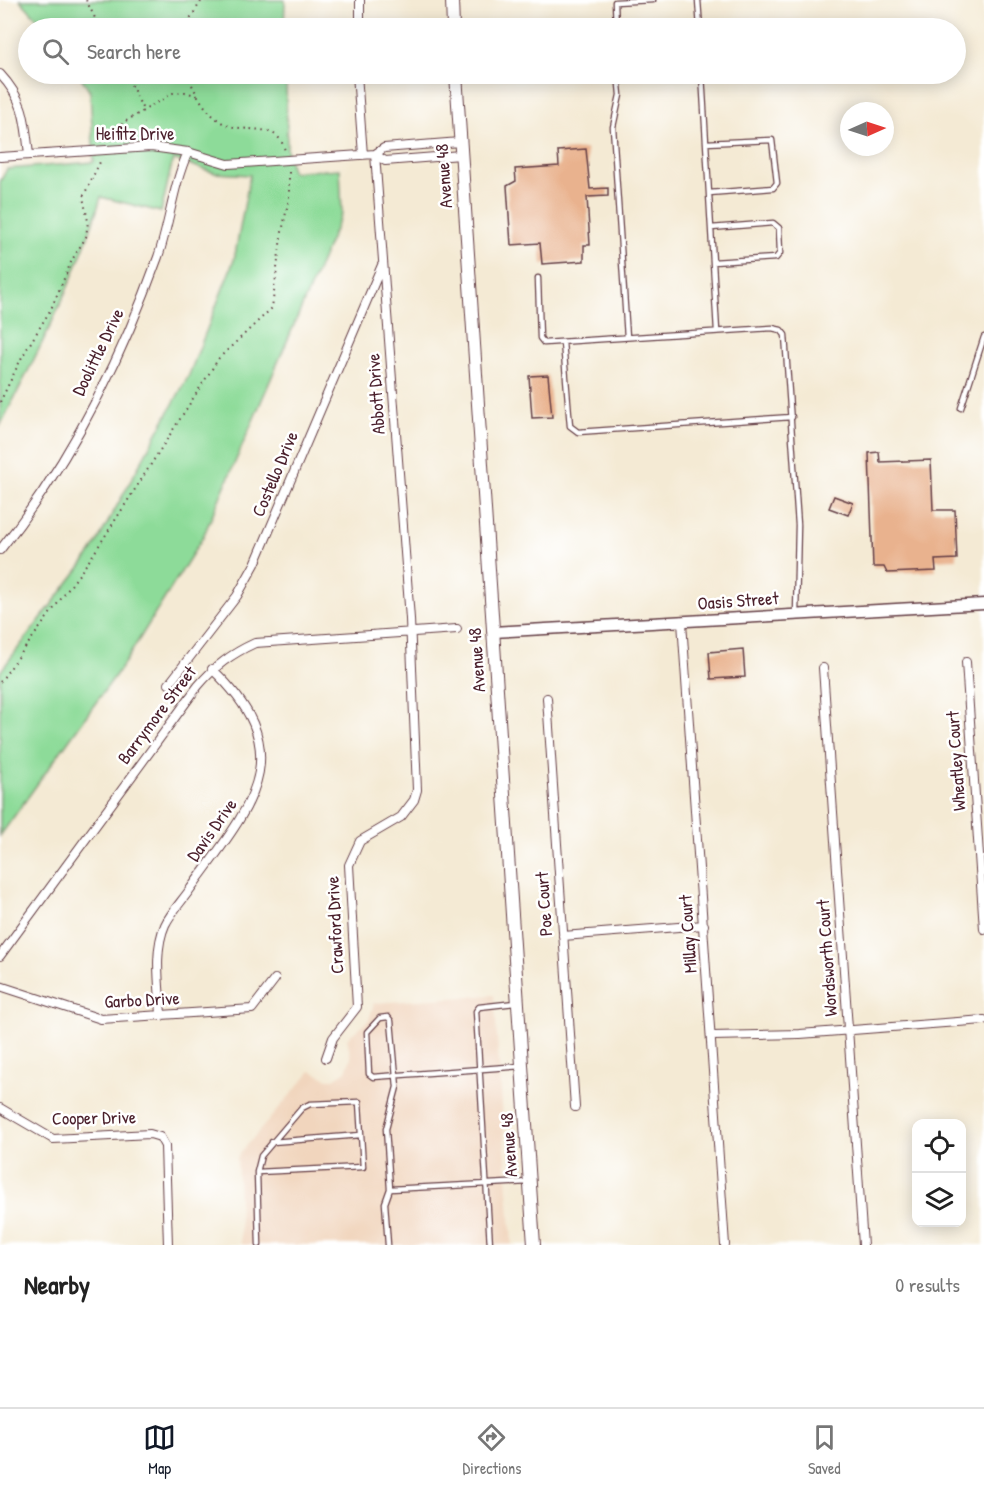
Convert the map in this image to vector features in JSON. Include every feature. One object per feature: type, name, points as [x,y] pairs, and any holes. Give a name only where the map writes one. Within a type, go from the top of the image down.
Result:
[{"type":"main road","points":[[452,0],[453,18]]},
{"type":"main road","name":"Avenue 48","points":[[457,84],[534,1245]]},
{"type":"street","points":[[360,0],[360,18]]},
{"type":"street","points":[[0,74],[13,88],[23,108],[28,155]]},
{"type":"street","points":[[358,84],[363,155]]},
{"type":"street","name":"Heifitz Drive","points":[[0,157],[150,147],[188,152],[228,164],[375,154],[384,148],[460,142]]},
{"type":"street","name":"Doolittle Drive","points":[[0,550],[32,508],[61,464],[122,345],[158,257],[181,168],[188,152]]},
{"type":"street","name":"Heifitz Drive","points":[[375,154],[385,161],[460,155]]},
{"type":"street","name":"Abbott Drive","points":[[375,154],[410,632]]},
{"type":"street","name":"Costello Drive","points":[[169,684],[237,596],[255,564],[383,262]]},
{"type":"street","name":"Oasis Street","points":[[493,632],[984,604]]},
{"type":"street","name":"Millay Court","points":[[682,622],[725,1245]]},
{"type":"street","name":"Barrymore Street","points":[[0,956],[212,669],[232,653],[255,643],[457,629]]},
{"type":"street","name":"Crawford Drive","points":[[326,1058],[333,1038],[357,1007],[348,878],[352,853],[370,833],[401,817],[414,800],[417,790],[410,632]]},
{"type":"street","name":"Wheatley Court","points":[[966,662],[984,929]]},
{"type":"street","name":"Wordsworth Court","points":[[823,668],[863,1245]]},
{"type":"street","name":"Davis Drive","points":[[161,1016],[159,962],[165,925],[247,811],[259,772],[260,744],[250,715],[240,697],[212,669]]},
{"type":"street","name":"Poe Court","points":[[548,698],[575,1107]]},
{"type":"street","points":[[563,936],[704,924]]},
{"type":"street","name":"Garbo Drive","points":[[0,986],[91,1018],[161,1016],[252,1009],[275,979]]},
{"type":"street","points":[[712,1036],[849,1031],[984,1020]]},
{"type":"street","name":"Cooper Drive","points":[[0,1108],[47,1138],[150,1134],[160,1137],[165,1146],[168,1245]]},
{"type":"lane","points":[[616,18],[615,2],[653,0]]},
{"type":"lane","points":[[698,0],[699,18]]},
{"type":"lane","points":[[619,84],[620,95],[613,127],[627,338]]},
{"type":"lane","points":[[703,84],[717,331]]},
{"type":"lane","points":[[706,143],[772,140],[777,183],[773,188],[709,193]]},
{"type":"lane","points":[[413,145],[414,159]]},
{"type":"lane","points":[[711,228],[773,224],[778,228],[780,253],[776,258],[713,262]]},
{"type":"lane","points":[[538,278],[540,338],[544,344],[717,331],[781,330],[785,335],[798,525],[796,614]]},
{"type":"lane","points":[[962,408],[984,337]]},
{"type":"lane","points":[[563,342],[570,426],[578,432],[792,417]]},
{"type":"lane","points":[[490,1245],[476,1018],[479,1007],[518,1003]]},
{"type":"lane","points":[[388,1245],[386,1203],[390,1189],[386,1129],[397,1087],[396,1075],[391,1022],[388,1017],[380,1018],[367,1032],[369,1074],[373,1077],[396,1075],[522,1066]]},
{"type":"lane","points":[[257,1172],[363,1167],[359,1102],[310,1104],[302,1108],[261,1156],[257,1172],[259,1245]]},
{"type":"lane","points":[[272,1142],[361,1136]]},
{"type":"lane","points":[[390,1189],[530,1182]]},
{"type":"path","points":[[86,0],[95,18]]},
{"type":"path","points":[[190,18],[202,0]]},
{"type":"path","points":[[131,84],[144,112]]},
{"type":"path","points":[[0,682],[91,558],[219,358],[272,308],[289,198],[287,160],[283,142],[276,133],[240,129],[224,123],[205,109],[192,84]]},
{"type":"path","points":[[0,402],[21,357],[51,309],[72,260],[86,237],[88,221],[83,197],[117,128],[173,93],[185,92],[199,96]]},
{"type":"shaded area","points":[[494,995],[512,1245],[241,1245],[237,1157],[311,1071],[328,1079],[334,1079],[346,1071],[351,1058],[347,1038],[369,1020],[374,1003]]},
{"type":"green space","points":[[20,0],[285,0],[284,18],[37,18]]},
{"type":"green space","points":[[85,84],[286,84],[287,150],[292,172],[340,169],[342,213],[203,537],[125,662],[0,836],[0,672],[91,553],[189,375],[234,260],[250,175],[215,173],[173,159],[161,212],[101,197],[69,286],[0,426],[0,182],[7,169],[94,162],[90,92]]},
{"type":"building","points":[[586,149],[590,189],[608,188],[608,196],[587,197],[590,245],[584,245],[584,261],[542,264],[540,243],[511,245],[507,186],[516,181],[515,169],[559,166],[558,151]]},
{"type":"building","points":[[548,375],[552,417],[532,418],[529,376]]},
{"type":"building","points":[[879,452],[880,462],[931,460],[933,510],[955,510],[957,559],[935,560],[936,571],[887,573],[884,567],[873,567],[869,453]]},
{"type":"building","points":[[834,496],[853,503],[848,515],[829,508]]},
{"type":"building","points":[[743,649],[745,677],[711,679],[709,652]]}]
